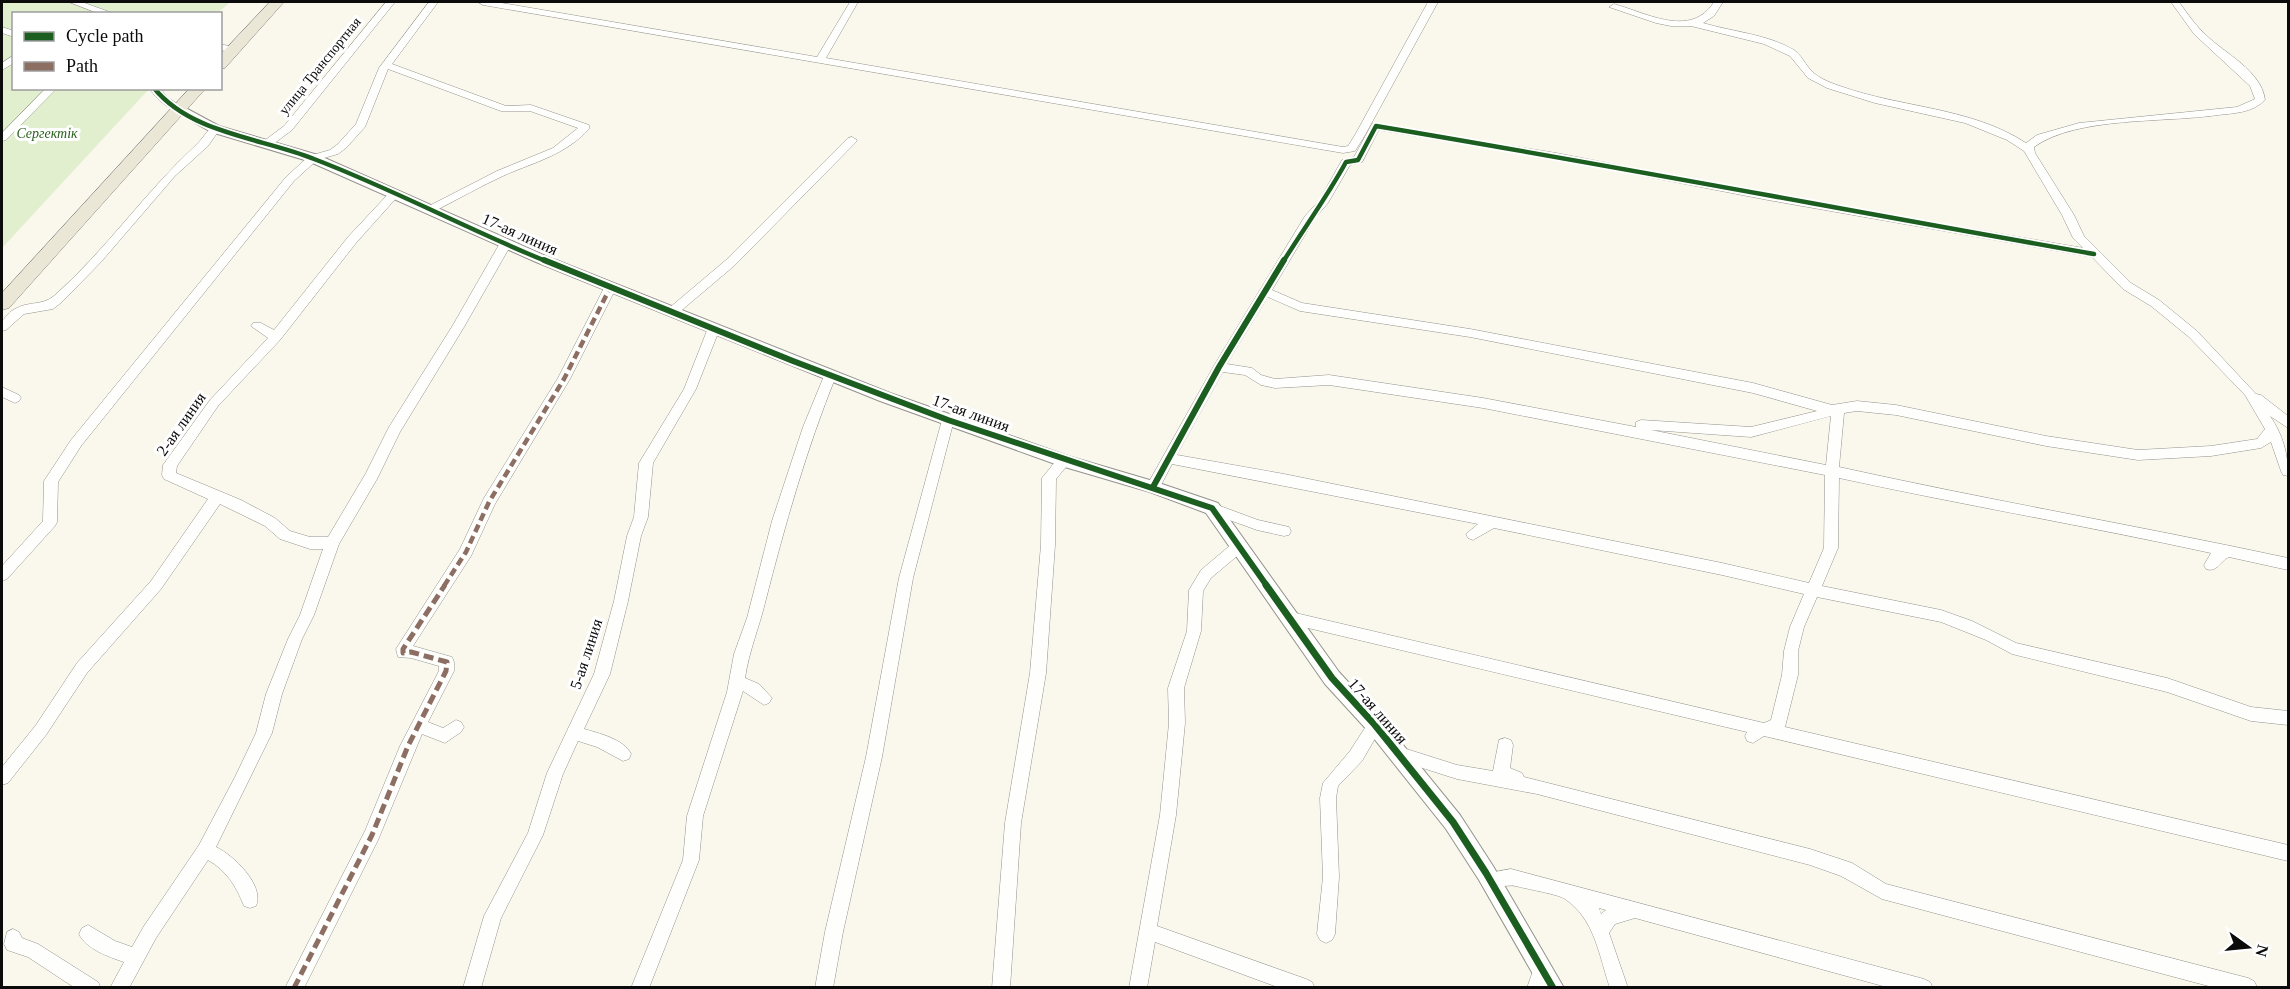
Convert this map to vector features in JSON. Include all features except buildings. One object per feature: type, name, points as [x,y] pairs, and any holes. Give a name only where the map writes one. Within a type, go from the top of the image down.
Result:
[{"type":"main road","points":[[227,49],[277,2]]},
{"type":"main road","points":[[2,304],[197,90]]},
{"type":"street","points":[[74,2],[105,12]]},
{"type":"street","name":"улица Транспортная","points":[[268,143],[288,128],[390,2]]},
{"type":"street","points":[[2,575],[44,532],[50,522],[51,481],[66,455],[268,204],[304,164],[313,158],[334,152],[361,125],[386,66],[433,2]]},
{"type":"street","points":[[483,2],[1343,150],[1351,148],[1360,135],[1433,2]]},
{"type":"street","points":[[819,61],[854,2]]},
{"type":"street","points":[[1694,24],[1709,15],[1718,2]]},
{"type":"street","points":[[2030,150],[2029,146],[2035,140],[2064,129],[2130,119],[2238,110],[2247,108],[2260,100],[2260,90],[2251,79],[2200,35],[2175,2]]},
{"type":"street","points":[[1614,7],[1674,24],[1694,24],[1739,35],[1792,52],[1809,75],[1851,93],[1958,119],[2003,133],[2030,150],[2079,238],[2094,254],[2127,286],[2155,303],[2193,334],[2249,392],[2289,423]]},
{"type":"street","points":[[386,66],[505,109],[531,108],[585,127],[577,136],[556,151],[500,173],[431,209]]},
{"type":"street","points":[[2,138],[49,90]]},
{"type":"street","points":[[156,90],[163,99],[180,110]]},
{"type":"street","name":"17-ая линия","points":[[180,110],[215,129],[313,158],[506,243],[830,376],[1064,461],[1154,487],[1212,508],[1332,678],[1375,725],[1454,822],[1553,987]]},
{"type":"street","points":[[1154,487],[1219,367],[1311,216],[1323,203],[1346,162],[1358,160],[1376,126],[1556,156],[1777,199],[2094,254]]},
{"type":"street","points":[[2,327],[20,311],[49,306],[58,299],[97,260],[171,174],[204,144],[215,129]]},
{"type":"street","points":[[672,312],[730,263],[852,140]]},
{"type":"street","name":"2-ая линия","points":[[217,497],[173,478],[168,470],[170,465],[214,403],[276,337],[352,240],[395,193]]},
{"type":"street","points":[[119,987],[135,956],[205,852],[264,733],[274,694],[316,591],[332,543],[372,475],[393,430],[459,327],[506,243]]},
{"type":"street","points":[[294,987],[372,834],[399,766],[446,671],[447,662],[403,652],[403,649],[466,552],[489,502],[564,379],[611,286]]},
{"type":"street","points":[[1265,291],[1300,307],[1470,333],[1753,388],[1815,406],[1838,410]]},
{"type":"street","points":[[257,326],[276,337]]},
{"type":"street","name":"5-ая линия","points":[[472,987],[493,916],[535,835],[555,773],[605,661],[621,601],[634,536],[641,517],[646,463],[690,389],[714,328]]},
{"type":"street","points":[[1219,367],[1248,371],[1252,376],[1273,385],[1329,380],[1483,403],[1603,425],[1966,500],[2127,529],[2289,564]]},
{"type":"street","points":[[640,987],[691,860],[695,816],[737,681],[741,654],[754,618],[779,521],[809,427],[830,376]]},
{"type":"street","points":[[2,392],[15,398]]},
{"type":"street","points":[[2249,392],[2272,429],[2289,471]]},
{"type":"street","points":[[1603,425],[1645,425],[1751,432],[1857,406],[1896,410],[2046,441],[2138,454],[2211,451],[2261,443],[2266,440],[2272,429]]},
{"type":"street","points":[[1753,736],[1757,732],[1778,725],[1784,707],[1790,675],[1791,651],[1797,627],[1831,548],[1832,471],[1838,410]]},
{"type":"street","points":[[824,987],[834,932],[874,757],[906,579],[948,420]]},
{"type":"street","points":[[1169,458],[1926,612],[1961,622],[1980,632],[1996,636],[2012,648],[2167,685],[2251,714],[2289,718]]},
{"type":"street","points":[[1001,987],[1013,823],[1038,673],[1048,537],[1049,478],[1064,461]]},
{"type":"street","points":[[2,778],[40,730],[82,668],[156,585],[217,497],[270,522],[285,535],[310,543],[332,543]]},
{"type":"street","points":[[1212,508],[1257,525],[1284,531]]},
{"type":"street","points":[[1473,534],[1492,522]]},
{"type":"street","points":[[1138,987],[1168,815],[1177,723],[1176,688],[1194,631],[1196,590],[1206,574],[1238,547]]},
{"type":"street","points":[[2211,565],[2217,556],[2227,552]]},
{"type":"street","points":[[1287,617],[2289,853]]},
{"type":"street","points":[[737,681],[754,689],[764,698]]},
{"type":"street","points":[[419,724],[445,736],[456,727]]},
{"type":"street","points":[[1326,933],[1331,877],[1328,798],[1331,783],[1356,756],[1375,725]]},
{"type":"street","points":[[574,733],[601,741],[623,754]]},
{"type":"street","points":[[1505,745],[1501,772],[1537,788]]},
{"type":"street","points":[[1397,753],[1457,772],[1537,788],[1810,857],[1846,869],[1882,891],[2248,987]]},
{"type":"street","points":[[205,852],[223,860],[243,883],[250,900]]},
{"type":"street","points":[[1490,880],[1512,878],[1924,987]]},
{"type":"street","points":[[1568,892],[1592,912],[1618,985]]},
{"type":"street","points":[[1600,932],[1609,917],[1634,910]]},
{"type":"street","points":[[1147,931],[1306,987]]},
{"type":"street","points":[[88,934],[111,949],[135,956]]},
{"type":"street","points":[[13,938],[13,944],[32,950],[92,987]]},
{"type":"street","points":[[1536,987],[1542,968]]},
{"type":"green space","name":"Сергектік","points":[[2,2],[230,2],[219,12],[12,12],[12,90],[148,90],[2,248]]},
{"type":"marked path","points":[[294,988],[372,835],[408,746],[446,671],[447,662],[411,652],[403,653],[403,649],[466,552],[489,502],[564,379],[611,286]]},
{"type":"cycle path","points":[[156,90],[163,99],[212,128],[313,158],[541,259],[793,361],[948,420],[1212,508],[1332,678],[1375,725],[1453,822],[1486,873],[1553,988]]},
{"type":"cycle path","points":[[1153,487],[1219,367],[1311,216],[1323,203],[1346,162],[1358,160],[1376,126],[1556,156],[1768,197],[2094,254]]}]
